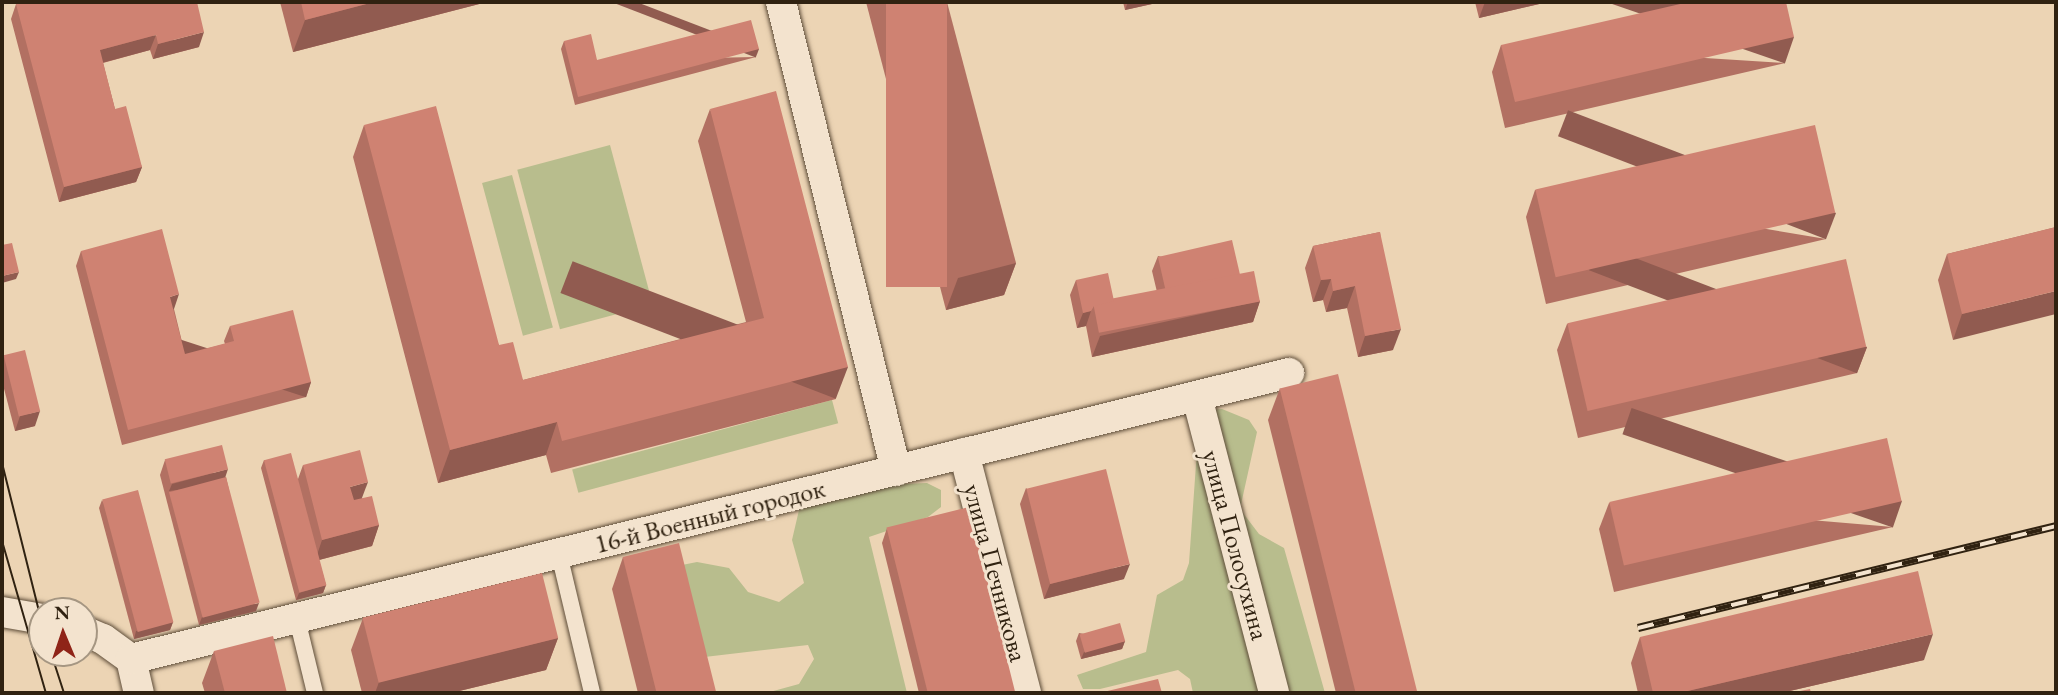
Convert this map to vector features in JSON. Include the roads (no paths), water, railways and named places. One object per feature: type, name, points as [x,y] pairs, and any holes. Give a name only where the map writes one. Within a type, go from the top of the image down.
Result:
[{"type":"street","points":[[780,2],[896,471]]},
{"type":"street","name":"16-й Военный городок","points":[[131,659],[1289,373]]},
{"type":"street","name":"улица Полосухина","points":[[1197,397],[1274,693]]},
{"type":"street","name":"улица Печникова","points":[[964,453],[1026,693]]},
{"type":"street","points":[[2,612],[28,617]]},
{"type":"street","points":[[98,637],[131,659],[139,693]]},
{"type":"lane","points":[[559,554],[592,693]]},
{"type":"lane","points":[[297,619],[315,693]]},
{"type":"tram line","points":[[2,463],[36,597]]},
{"type":"tram line","points":[[2,541],[46,693]]},
{"type":"tram line","points":[[56,667],[64,693]]},
{"type":"railway","points":[[1638,628],[2056,526]]}]
